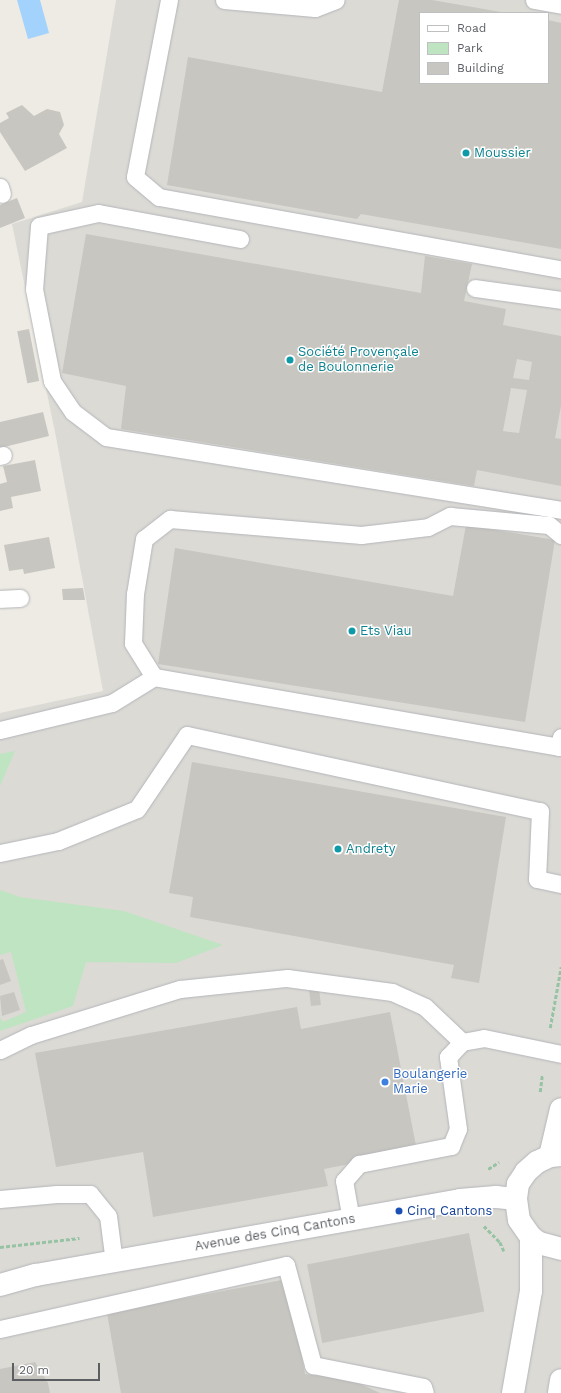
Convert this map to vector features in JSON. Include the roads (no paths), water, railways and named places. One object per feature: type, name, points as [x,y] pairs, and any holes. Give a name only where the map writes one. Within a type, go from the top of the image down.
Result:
[{"type":"street","points":[[561,1109],[555,1156],[537,1162],[526,1172],[518,1184],[516,1199],[519,1220],[531,1237],[539,1243],[561,1249]]},
{"type":"street","name":"Avenue des Cinq Cantons","points":[[36,1275],[460,1200],[496,1197],[516,1199]]},
{"type":"street","points":[[513,1393],[531,1291],[531,1237]]},
{"type":"street","points":[[0,1275],[36,1275]]},
{"type":"street","points":[[0,1285],[36,1275]]},
{"type":"street","points":[[559,1393],[561,1380]]},
{"type":"lane","points":[[169,0],[135,177],[159,197],[561,269]]},
{"type":"lane","points":[[224,0],[315,8],[336,0]]},
{"type":"lane","points":[[534,0],[561,5]]},
{"type":"lane","points":[[240,240],[98,213],[39,226],[34,288],[52,381],[73,412],[106,437],[561,510]]},
{"type":"lane","points":[[475,288],[561,300]]},
{"type":"lane","points":[[154,677],[133,643],[135,594],[144,539],[170,519],[361,535],[428,527],[450,516],[549,525],[561,535]]},
{"type":"lane","points":[[0,599],[20,598]]},
{"type":"lane","points":[[0,730],[112,703],[154,677],[559,747],[561,737]]},
{"type":"lane","points":[[0,853],[58,841],[137,808],[187,736],[540,811],[537,879],[561,884]]},
{"type":"lane","points":[[0,1050],[31,1035],[180,989],[287,978],[392,992],[425,1007],[462,1042]]},
{"type":"lane","points":[[351,1220],[344,1181],[360,1164],[451,1146],[458,1129],[448,1057],[462,1042],[484,1038],[561,1054]]},
{"type":"lane","points":[[0,1199],[57,1194],[90,1194],[108,1216],[114,1262]]},
{"type":"lane","points":[[0,1329],[286,1265],[313,1365],[423,1387],[425,1393]]},
{"type":"water","points":[[17,0],[40,0],[49,33],[28,39]]},
{"type":"place","name":"Moussier","points":[[466,153]]},
{"type":"place","name":"Société Provençale de Boulonnerie","points":[[290,360]]},
{"type":"place","name":"Ets Viau","points":[[352,631]]},
{"type":"place","name":"Andrety","points":[[338,849]]},
{"type":"place","name":"Boulangerie Marie","points":[[385,1082]]},
{"type":"place","name":"Cinq Cantons","points":[[399,1211]]}]
